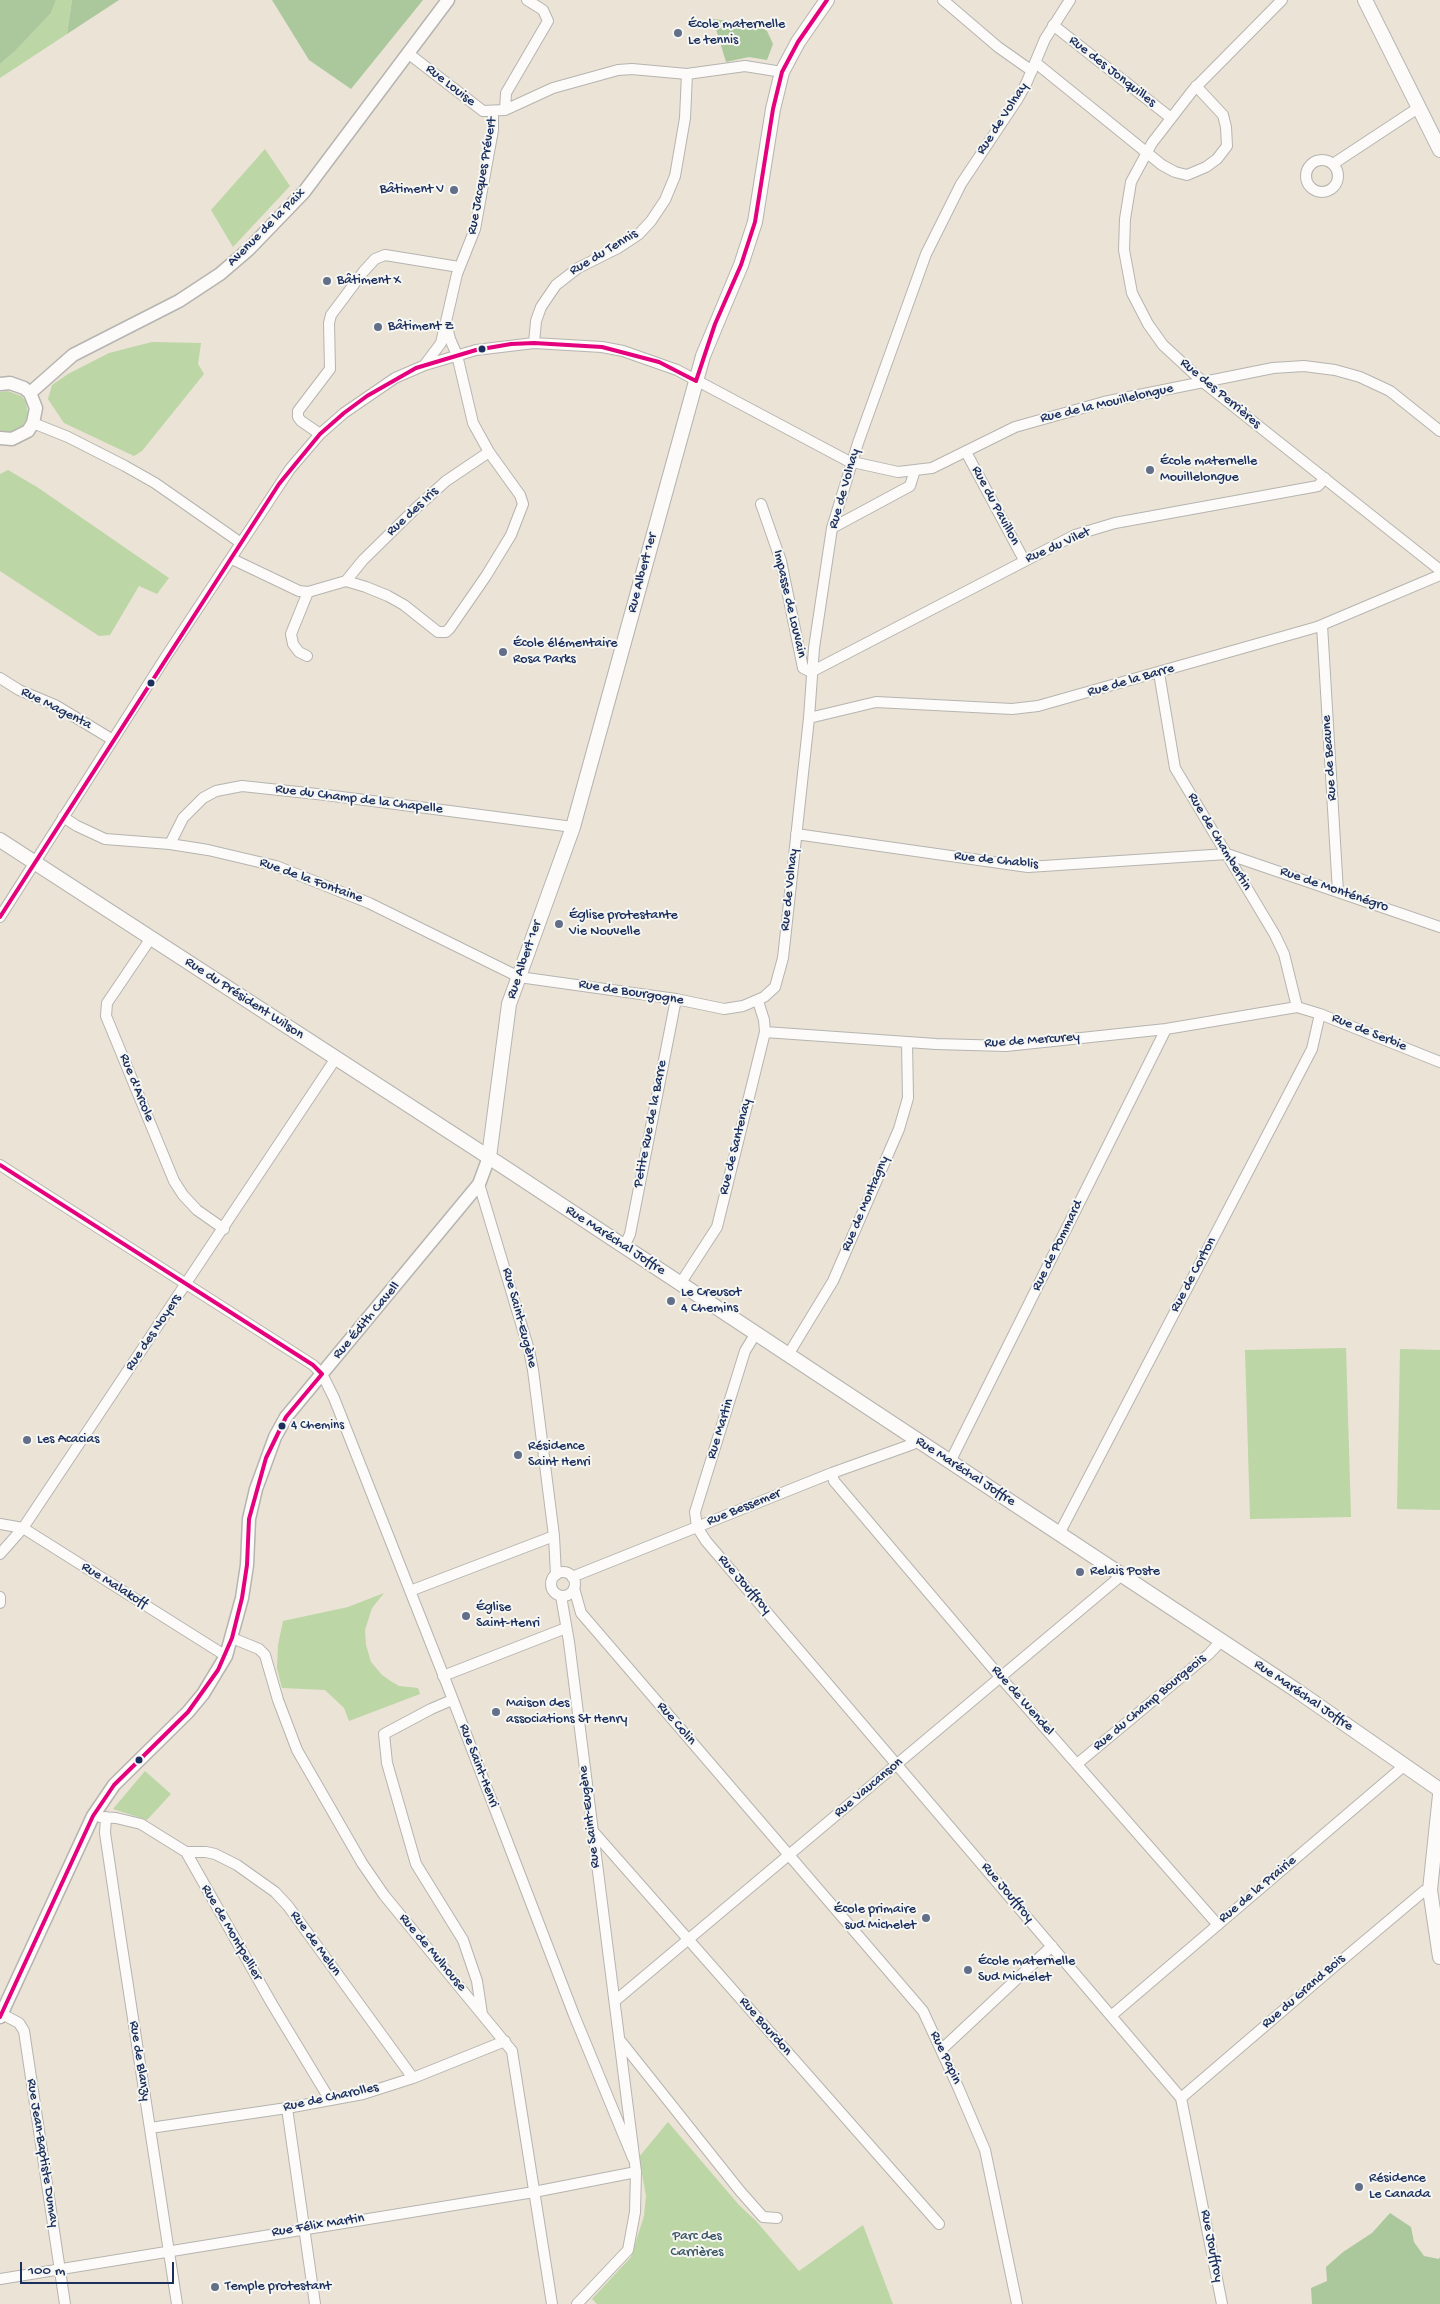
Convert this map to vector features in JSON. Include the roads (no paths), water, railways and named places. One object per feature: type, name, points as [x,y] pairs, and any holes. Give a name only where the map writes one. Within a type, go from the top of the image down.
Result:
[{"type":"main road","name":"Rue Albert 1er","points":[[489,1157],[507,1016],[519,976],[572,828],[696,381],[714,324],[741,265],[755,222],[772,109],[782,72],[798,42],[827,0]]},
{"type":"main road","points":[[1364,0],[1440,150]]},
{"type":"main road","name":"Rue du Président Wilson","points":[[0,840],[489,1157]]},
{"type":"main road","name":"Rue Maréchal Joffre","points":[[489,1157],[1122,1575],[1440,1790]]},
{"type":"main road","points":[[1440,1795],[1430,1890],[1440,1957]]},
{"type":"street","name":"Avenue de la Paix","points":[[30,393],[73,355],[179,301],[220,274],[248,250],[304,192],[448,0]]},
{"type":"street","points":[[505,110],[506,93],[548,21],[543,10],[527,0]]},
{"type":"street","points":[[943,0],[998,48],[1034,67],[1147,152],[1162,166],[1187,175],[1206,167],[1227,146],[1223,115],[1196,86]]},
{"type":"street","name":"Rue de Volnay","points":[[743,1006],[758,1001],[775,987],[780,976],[809,718],[811,672],[832,528],[886,360],[926,254],[961,184],[1017,100],[1052,25],[1070,0]]},
{"type":"street","name":"Rue des Perrières","points":[[1282,0],[1196,86],[1147,152],[1131,182],[1125,219],[1124,250],[1132,293],[1148,324],[1163,345],[1203,382],[1440,570]]},
{"type":"street","name":"Rue des Jonquilles","points":[[1052,25],[1171,118]]},
{"type":"street","name":"Rue Louise","points":[[409,54],[483,111],[493,111]]},
{"type":"street","name":"Rue Jacques Prévert","points":[[425,364],[441,343],[459,267],[475,229],[493,130],[493,111],[505,110],[552,88],[610,71],[632,69],[687,74],[745,66],[782,72]]},
{"type":"street","name":"Rue du Tennis","points":[[534,343],[536,321],[541,307],[556,285],[578,268],[618,248],[639,234],[655,216],[665,200],[674,176],[679,153],[685,118],[687,74]]},
{"type":"street","points":[[1333,164],[1418,108]]},
{"type":"street","points":[[320,434],[301,421],[298,417],[298,412],[330,369],[329,323],[331,315],[364,271],[375,259],[385,255],[459,267]]},
{"type":"street","points":[[232,559],[287,587],[308,592],[346,581],[388,596],[438,632],[446,632],[450,628],[471,599],[511,535],[523,504],[520,495],[488,452],[473,423],[457,355],[446,323]]},
{"type":"street","name":"Rue de la Mouillelongue","points":[[0,917],[279,484],[320,434],[367,396],[395,378],[425,364],[497,346],[534,343],[594,346],[623,351],[659,362],[853,463],[898,472],[932,468],[1015,427],[1104,402],[1273,368],[1304,366],[1335,370],[1360,377],[1390,391],[1440,431]]},
{"type":"street","points":[[0,384],[17,384],[30,393],[36,408],[33,423],[21,436],[12,439],[0,438]]},
{"type":"street","points":[[33,423],[68,437],[155,483],[241,542]]},
{"type":"street","name":"Rue des Iris","points":[[346,581],[363,560],[415,509],[446,481],[488,452]]},
{"type":"street","name":"Rue du Pavillon","points":[[966,452],[1024,560]]},
{"type":"street","points":[[832,528],[910,486],[915,470]]},
{"type":"street","name":"Rue du Vilet","points":[[811,672],[921,617],[1024,560],[1075,535],[1115,523],[1318,486],[1325,478]]},
{"type":"street","name":"Impasse de Louvain","points":[[761,504],[781,561],[803,668],[811,672]]},
{"type":"street","name":"Rue de la Barre","points":[[809,718],[876,702],[1012,709],[1038,706],[1322,625],[1440,575]]},
{"type":"street","points":[[307,656],[298,652],[291,634],[308,592]]},
{"type":"street","name":"Rue de Beaune","points":[[1322,625],[1338,892]]},
{"type":"street","name":"Rue de Chambertin","points":[[1159,672],[1175,768],[1281,948],[1297,1007]]},
{"type":"street","name":"Rue Magenta","points":[[0,678],[19,690],[55,705],[113,740]]},
{"type":"street","name":"Rue du Champ de la Chapelle","points":[[170,844],[183,818],[203,798],[216,791],[242,786],[326,795],[572,828]]},
{"type":"street","name":"Rue de la Fontaine","points":[[63,817],[76,826],[105,839],[170,844],[234,855],[298,874],[369,903],[519,976]]},
{"type":"street","name":"Rue de Chablis","points":[[796,834],[1028,867],[1227,854]]},
{"type":"street","name":"Rue de Monténégro","points":[[1227,854],[1440,927]]},
{"type":"street","name":"Rue d'Arcole","points":[[151,938],[107,1003],[106,1016],[174,1181],[183,1195],[197,1210],[224,1229]]},
{"type":"street","name":"Rue de Bourgogne","points":[[519,976],[676,999],[724,1009],[743,1006]]},
{"type":"street","name":"Petite Rue de la Barre","points":[[624,1247],[630,1234],[676,999]]},
{"type":"street","name":"Rue de Santenay","points":[[680,1284],[717,1227],[765,1032],[764,1020],[758,1001]]},
{"type":"street","name":"Rue de Serbie","points":[[1297,1007],[1320,1014],[1440,1062]]},
{"type":"street","name":"Rue de Mercurey","points":[[765,1032],[907,1042],[1006,1046],[1166,1029],[1297,1007]]},
{"type":"street","name":"Rue de Corton","points":[[1059,1534],[1312,1049],[1320,1014]]},
{"type":"street","name":"Rue de Pommard","points":[[950,1462],[1166,1029]]},
{"type":"street","name":"Rue de Montagny","points":[[788,1355],[833,1282],[899,1129],[908,1098],[907,1042]]},
{"type":"street","name":"Rue des Noyers","points":[[0,1554],[23,1528],[187,1285],[336,1058]]},
{"type":"street","name":"Rue Édith Cavell","points":[[0,2015],[114,1785],[188,1712],[203,1694],[226,1656],[242,1598],[247,1565],[249,1519],[256,1489],[266,1458],[286,1417],[479,1184],[489,1157]]},
{"type":"street","points":[[0,1165],[313,1365],[322,1374]]},
{"type":"street","name":"Rue Saint-Eugène","points":[[479,1184],[529,1350],[554,1536],[556,1575]]},
{"type":"street","name":"Rue Martin","points":[[697,1527],[695,1512],[745,1351],[756,1334]]},
{"type":"street","name":"Rue Saint-Henri","points":[[322,1374],[410,1591],[574,2015],[634,2158]]},
{"type":"street","name":"Rue Bessemer","points":[[573,1582],[697,1527],[832,1472],[912,1444],[915,1439]]},
{"type":"street","name":"Rue de Wendel","points":[[832,1472],[834,1481],[1001,1678],[1218,1925]]},
{"type":"street","name":"Rue Malakoff","points":[[0,1524],[23,1528],[226,1656]]},
{"type":"street","name":"Rue Jouffroy","points":[[697,1527],[706,1541],[1181,2098],[1222,2304]]},
{"type":"street","points":[[410,1591],[554,1536]]},
{"type":"street","points":[[565,1573],[573,1582],[569,1594],[561,1596],[551,1588],[551,1581],[556,1575],[565,1573]]},
{"type":"street","name":"Rue Vaucanson","points":[[615,2001],[687,1938],[897,1765],[1122,1575]]},
{"type":"street","name":"Rue Colin","points":[[573,1582],[581,1613],[788,1855]]},
{"type":"street","name":"Rue Saint-Eugène","points":[[561,1596],[636,2172],[635,2212],[628,2250],[576,2304]]},
{"type":"street","points":[[0,1597],[0,1603]]},
{"type":"street","points":[[443,1676],[566,1628]]},
{"type":"street","name":"Rue de Mulhouse","points":[[232,1638],[259,1649],[265,1654],[278,1700],[297,1750],[362,1864],[384,1896],[512,2051],[552,2304]]},
{"type":"street","name":"Rue du Champ Bourgeois","points":[[1077,1764],[1209,1654],[1221,1641]]},
{"type":"street","points":[[452,1700],[430,1709],[384,1734],[387,1763],[416,1864],[463,1940],[477,1981],[482,2014]]},
{"type":"street","name":"Rue de la Prairie","points":[[1111,2016],[1405,1765]]},
{"type":"street","name":"Rue de Montpellier","points":[[99,1817],[140,1824],[186,1852],[253,1971],[330,2100]]},
{"type":"street","name":"Rue de Blanzy","points":[[99,1817],[107,1844],[177,2304]]},
{"type":"street","name":"Rue Bourdon","points":[[591,1829],[939,2224]]},
{"type":"street","name":"Rue de Melun","points":[[186,1852],[215,1854],[237,1865],[275,1892],[288,1906],[413,2078]]},
{"type":"street","name":"Rue Papin","points":[[788,1855],[923,2011],[985,2150],[1017,2304]]},
{"type":"street","name":"Rue du Grand Bois","points":[[1181,2098],[1336,1964],[1424,1891],[1430,1890]]},
{"type":"street","points":[[941,2050],[1052,1946]]},
{"type":"street","name":"Rue Jean-Baptiste Dumay","points":[[0,2015],[19,2023],[24,2032],[65,2304]]},
{"type":"street","points":[[618,2038],[740,2191],[763,2217],[777,2218]]},
{"type":"street","name":"Rue de Charolles","points":[[150,2128],[287,2108],[364,2094],[413,2078],[505,2041]]},
{"type":"street","points":[[287,2108],[316,2304]]},
{"type":"street","name":"Rue Félix Martin","points":[[0,2279],[534,2192],[636,2172]]},
{"type":"place","name":"École maternelle Le tennis","points":[[678,33]]},
{"type":"place","name":"Bâtiment V","points":[[454,190]]},
{"type":"place","name":"Bâtiment X","points":[[327,281]]},
{"type":"place","name":"Bâtiment Z","points":[[378,327]]},
{"type":"place","name":"École maternelle Mouillelongue","points":[[1150,470]]},
{"type":"place","name":"École élémentaire Rosa Parks","points":[[503,652]]},
{"type":"place","name":"Église protestante Vie Nouvelle","points":[[559,924]]},
{"type":"place","name":"Le Creusot 4 Chemins","points":[[671,1301]]},
{"type":"place","name":"4 Chemins","points":[[282,1426]]},
{"type":"place","name":"Les Acacias","points":[[27,1440]]},
{"type":"place","name":"Résidence Saint Henri","points":[[518,1455]]},
{"type":"place","name":"Relais Poste","points":[[1080,1572]]},
{"type":"place","name":"Église Saint-Henri","points":[[466,1616]]},
{"type":"place","name":"Maison des associations St Henry","points":[[496,1712]]},
{"type":"place","name":"École primaire sud Michelet","points":[[926,1918]]},
{"type":"place","name":"École maternelle Sud Michelet","points":[[968,1970]]},
{"type":"place","name":"Résidence Le Canada","points":[[1359,2187]]},
{"type":"place","name":"Temple protestant","points":[[215,2287]]},
{"type":"park label","name":"Parc des Carrières","points":[[697,2246]]}]
